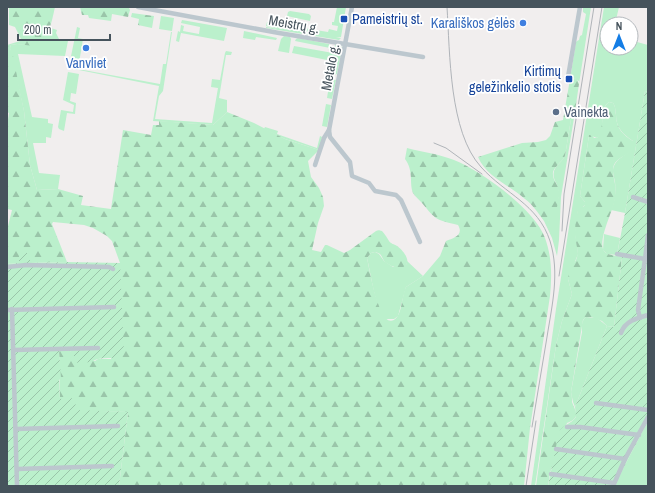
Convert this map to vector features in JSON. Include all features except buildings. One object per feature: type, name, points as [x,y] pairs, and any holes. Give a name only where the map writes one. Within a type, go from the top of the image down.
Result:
[{"type":"street","name":"Meistrų g.","points":[[138,7],[423,57]]},
{"type":"street","name":"Metalo g.","points":[[315,165],[324,138],[329,130],[352,7]]},
{"type":"street","points":[[568,77],[580,7]]},
{"type":"street","points":[[329,130],[330,137],[350,162],[352,176],[369,183],[375,191],[396,195],[401,200],[420,242]]},
{"type":"street","points":[[632,197],[648,202]]},
{"type":"street","points":[[640,318],[638,310],[648,234]]},
{"type":"street","points":[[616,254],[645,260]]},
{"type":"street","points":[[7,267],[26,265],[109,267],[112,269]]},
{"type":"street","points":[[17,486],[13,350],[9,309],[114,307]]},
{"type":"street","points":[[621,333],[626,325],[648,315]]},
{"type":"street","points":[[13,350],[98,348]]},
{"type":"street","points":[[596,403],[648,410]]},
{"type":"street","points":[[551,474],[614,485],[648,417]]},
{"type":"street","points":[[16,429],[118,426]]},
{"type":"street","points":[[568,427],[580,426],[639,435]]},
{"type":"street","points":[[556,449],[626,459]]},
{"type":"street","points":[[17,469],[112,466]]},
{"type":"green space","points":[[9,7],[55,7],[47,34],[39,42],[34,46],[17,44],[11,45],[10,48],[24,111],[30,165],[37,190],[58,189],[83,196],[81,205],[111,209],[123,130],[151,135],[153,125],[159,125],[159,121],[213,125],[227,112],[254,123],[285,139],[319,150],[308,161],[311,177],[319,188],[323,197],[324,206],[318,223],[312,250],[321,252],[325,245],[327,245],[344,253],[379,230],[382,231],[390,242],[404,252],[407,258],[407,264],[400,268],[384,261],[378,253],[371,253],[367,258],[376,298],[385,318],[391,321],[399,314],[406,287],[423,276],[440,256],[446,241],[457,236],[460,231],[458,225],[445,222],[430,213],[413,193],[408,163],[405,159],[407,148],[442,156],[466,165],[492,182],[519,204],[539,227],[545,238],[549,252],[551,274],[550,296],[530,428],[524,486],[119,486],[128,412],[76,411],[60,399],[59,351],[70,351],[95,361],[98,359],[111,359],[120,263],[112,241],[107,236],[93,228],[84,225],[53,222],[52,224],[67,262],[30,263],[30,253],[20,253],[19,263],[7,264],[7,230],[12,210],[7,209],[7,126],[9,113],[7,112],[7,45],[20,41],[21,39],[15,27],[9,25]]},
{"type":"green space","points":[[80,7],[125,7],[129,8],[130,10],[128,17],[112,14],[111,21],[89,18],[88,15],[82,15]]},
{"type":"green space","points":[[337,7],[346,7],[341,37],[336,37],[341,38],[339,40],[266,28],[279,29],[266,26],[267,22],[273,23],[274,20],[284,22],[283,29],[285,25],[328,32],[329,29],[337,31],[338,26],[332,25],[332,22],[334,22]]},
{"type":"green space","points":[[583,7],[591,7],[579,84],[579,81],[574,78],[570,79],[576,42],[582,35],[586,14],[583,12]]},
{"type":"green space","points":[[604,7],[619,7],[617,16],[603,16]]},
{"type":"green space","points":[[288,12],[309,14],[311,16],[310,21],[287,16]]},
{"type":"green space","points":[[132,13],[154,16],[152,28],[138,25],[139,19],[131,17]]},
{"type":"green space","points":[[161,16],[174,18],[172,31],[159,29]]},
{"type":"green space","points":[[182,20],[227,28],[224,41],[181,33],[179,42],[176,41],[181,25],[184,26],[183,31],[199,34],[200,27],[181,23]]},
{"type":"green space","points":[[77,27],[80,28],[78,38],[83,39],[79,63],[70,61]]},
{"type":"green space","points":[[51,28],[57,30],[56,33],[59,39],[68,41],[65,56],[18,54],[32,117],[48,119],[48,123],[53,124],[51,138],[46,137],[46,143],[33,143],[39,173],[60,175],[58,189],[37,190],[30,165],[24,111],[10,48],[11,45],[17,44],[34,45],[40,41]]},
{"type":"green space","points":[[244,31],[277,38],[276,40],[256,37],[255,40],[243,38]]},
{"type":"green space","points":[[171,32],[163,91],[159,96],[155,119],[212,123],[218,88],[211,87],[212,79],[220,80],[225,53],[226,51],[232,52],[231,55],[226,55],[219,98],[227,100],[227,112],[213,125],[153,121],[159,86],[69,68],[69,65],[78,67],[78,69],[160,84],[163,64],[166,64]]},
{"type":"green space","points":[[284,36],[290,37],[291,39],[289,53],[278,51],[281,39]]},
{"type":"green space","points":[[298,38],[329,44],[330,48],[295,41]]},
{"type":"green space","points":[[599,38],[599,56],[639,56],[639,43],[648,45],[648,92],[645,91],[625,213],[611,210],[615,193],[613,168],[617,161],[629,152],[633,145],[633,141],[623,133],[617,124],[613,103],[609,102],[604,108],[602,130],[597,138],[589,135],[580,196],[585,202],[585,205],[578,211],[575,234],[578,254],[568,279],[572,294],[562,321],[556,345],[535,486],[531,486],[556,309]]},
{"type":"green space","points":[[335,45],[341,46],[342,49],[337,74],[333,76],[331,75],[334,57],[328,56],[327,60],[292,53],[294,46],[333,53]]},
{"type":"green space","points":[[68,72],[79,74],[76,94],[71,93],[70,101],[76,103],[75,114],[67,113],[64,131],[58,127],[61,110],[73,112],[74,105],[63,100]]},
{"type":"green space","points":[[330,79],[336,80],[332,99],[327,98]]},
{"type":"green space","points":[[570,79],[577,79],[579,84],[574,118],[571,119],[565,156],[553,172],[553,177],[559,191],[558,204],[555,217],[548,221],[544,221],[528,201],[493,176],[478,157],[522,143],[546,140],[550,136],[555,122],[563,120]]},
{"type":"green space","points":[[645,91],[648,92],[648,421],[614,486],[548,486],[559,432],[576,417],[575,407],[607,326],[614,327],[622,257],[617,255]]},
{"type":"green space","points":[[609,102],[613,103],[615,106],[616,120],[621,131],[633,141],[633,146],[630,152],[618,160],[614,165],[615,199],[602,244],[606,253],[622,257],[614,327],[607,326],[602,321],[591,317],[586,317],[583,320],[571,392],[576,417],[567,423],[550,473],[548,486],[536,486],[556,345],[562,321],[572,294],[568,279],[570,266],[576,261],[577,257],[575,224],[577,213],[579,207],[583,207],[585,205],[585,202],[580,196],[589,135],[597,138],[600,133],[604,109]]},
{"type":"green space","points":[[326,104],[331,105],[327,127],[322,126]]},
{"type":"green space","points":[[574,118],[561,197],[557,256],[552,238],[544,221],[548,221],[557,202],[559,193],[554,171],[565,156],[571,119]]},
{"type":"green space","points":[[265,127],[278,131],[277,134],[317,148],[320,136],[322,137],[319,150],[285,139],[264,129]]},
{"type":"green space","points":[[604,234],[620,238],[617,255],[607,254],[603,250]]},
{"type":"green space","points":[[375,252],[393,267],[407,264],[407,261],[423,276],[406,287],[398,316],[394,319],[385,319],[376,299],[367,258],[371,253]]},
{"type":"green space","points":[[19,253],[30,253],[30,263],[120,263],[124,354],[115,358],[98,359],[79,364],[70,351],[59,351],[61,378],[59,380],[60,399],[75,398],[76,410],[128,412],[119,486],[7,486],[7,264],[19,263]]},
{"type":"green space","points":[[586,317],[597,318],[607,326],[575,407],[571,392],[582,332],[582,324]]},
{"type":"green space","points":[[648,421],[648,486],[614,486],[615,484]]},
{"type":"railway","points":[[447,7],[453,91],[457,113],[470,152],[490,176],[520,200],[538,218],[545,228],[553,253],[555,277],[553,301],[532,427]]},
{"type":"railway","points":[[562,231],[564,194],[594,7]]},
{"type":"railway","points":[[559,276],[602,7]]},
{"type":"railway","points":[[434,143],[446,148],[482,174]]},
{"type":"railway","points":[[526,486],[536,421]]},
{"type":"place","name":"Pameistrių st.","points":[[344,19]]},
{"type":"place","name":"Karališkos gėlės","points":[[523,23]]},
{"type":"place","name":"Vanvliet","points":[[86,48]]},
{"type":"place","name":"Kirtimų geležinkelio stotis","points":[[569,79]]},
{"type":"place","name":"Vainekta","points":[[556,112]]}]
